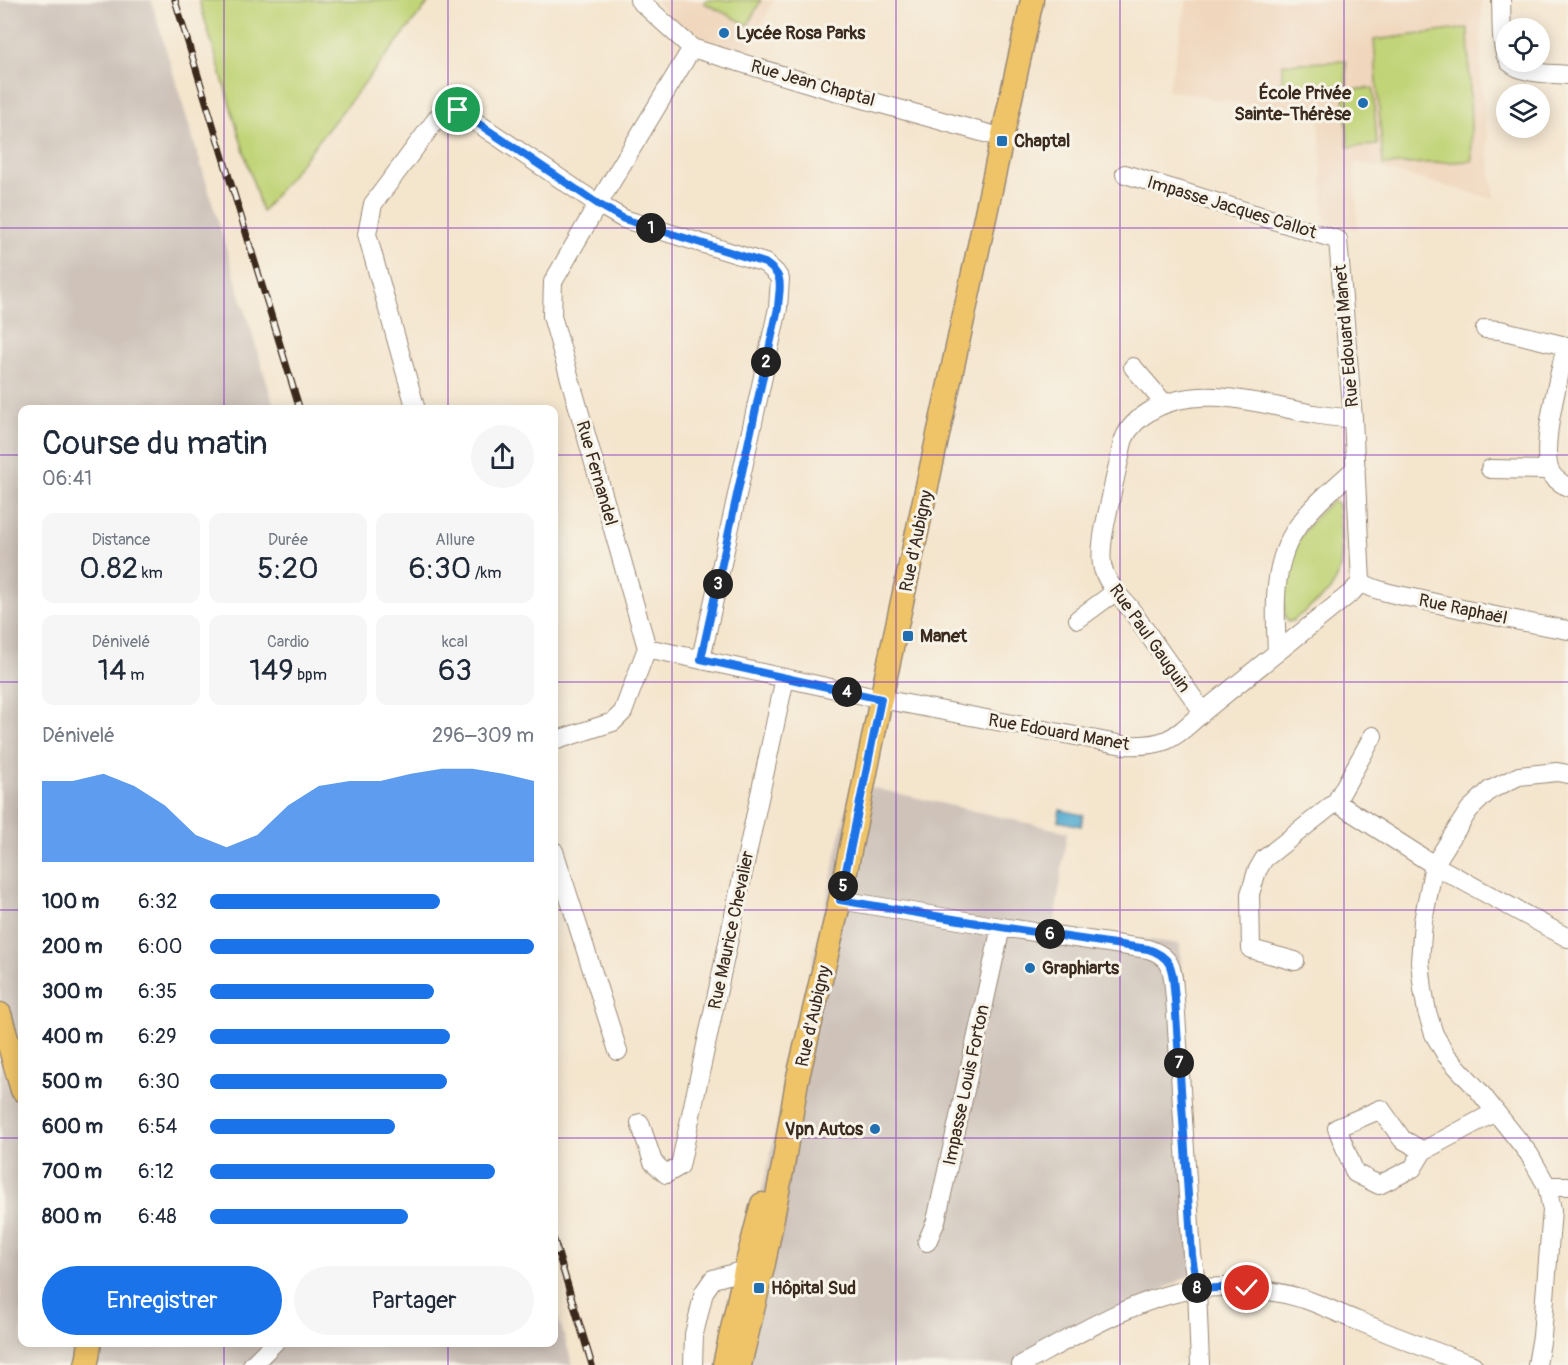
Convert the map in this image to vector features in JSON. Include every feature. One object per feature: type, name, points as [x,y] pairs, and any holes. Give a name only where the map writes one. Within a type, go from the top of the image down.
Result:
[{"type":"main road","name":"Rue d'Aubigny","points":[[724,1365],[745,1270],[772,1164],[797,1082],[840,900],[881,699],[1032,0]]},
{"type":"main road","points":[[0,1014],[18,1076]]},
{"type":"main road","name":"Rue d'Aubigny","points":[[740,1365],[764,1263],[797,1082]]},
{"type":"main road","points":[[86,1365],[89,1347]]},
{"type":"main road","points":[[100,1347],[104,1365]]},
{"type":"street","name":"Rue Jean Chaptal","points":[[639,0],[692,48],[1003,138]]},
{"type":"street","points":[[1501,0],[1502,18]]},
{"type":"street","name":"Rue Fernandel","points":[[647,648],[552,316],[553,282],[692,48]]},
{"type":"street","points":[[1529,72],[1568,75]]},
{"type":"street","points":[[415,405],[367,234],[373,204],[438,117],[458,110],[624,219],[765,263],[780,279],[778,308],[701,659]]},
{"type":"street","name":"Impasse Jacques Callot","points":[[1125,174],[1338,240]]},
{"type":"street","name":"Rue Edouard Manet","points":[[647,648],[881,699],[1131,745],[1154,745],[1168,741],[1352,592],[1361,582],[1353,417],[1338,240]]},
{"type":"street","points":[[1485,329],[1500,330],[1566,346],[1548,431],[1547,455],[1549,470],[1560,483],[1568,487]]},
{"type":"street","points":[[1133,367],[1164,403]]},
{"type":"street","name":"Rue Paul Gauguin","points":[[1203,712],[1129,607],[1115,592],[1103,568],[1102,547],[1105,524],[1124,438],[1138,418],[1164,403],[1183,398],[1214,397],[1335,417],[1353,417]]},
{"type":"street","points":[[1277,651],[1275,609],[1278,580],[1285,550],[1294,532],[1312,509],[1356,468]]},
{"type":"street","points":[[1490,469],[1549,470]]},
{"type":"street","name":"Rue Raphaël","points":[[1361,582],[1370,588],[1413,598],[1568,630]]},
{"type":"street","points":[[1078,619],[1115,592]]},
{"type":"street","points":[[558,740],[613,722],[624,712],[647,648]]},
{"type":"street","name":"Rue Maurice Chevalier","points":[[640,1123],[653,1162],[666,1174],[680,1166],[785,678]]},
{"type":"street","points":[[1295,961],[1251,949],[1250,894],[1257,871],[1264,859],[1336,802],[1373,736]]},
{"type":"street","points":[[1537,1365],[1542,1336],[1552,1210],[1547,1186],[1529,1154],[1464,1072],[1446,1054],[1434,1034],[1427,1011],[1420,962],[1423,921],[1434,865],[1469,810],[1490,790],[1519,776],[1557,772],[1568,774]]},
{"type":"street","points":[[1336,802],[1434,865],[1568,938]]},
{"type":"street","points":[[558,864],[618,1051]]},
{"type":"street","points":[[840,900],[1148,949],[1166,957],[1172,970],[1174,989],[1192,1255],[1197,1289],[1200,1365]]},
{"type":"street","name":"Impasse Louis Forton","points":[[927,1242],[936,1221],[1001,927]]},
{"type":"street","points":[[1423,1151],[1402,1139],[1381,1109],[1337,1128],[1355,1173],[1379,1185],[1413,1168],[1423,1151],[1495,1112]]},
{"type":"street","points":[[1547,1186],[1568,1186]]},
{"type":"street","points":[[693,1365],[693,1334],[704,1292],[713,1279],[745,1270]]},
{"type":"street","points":[[1021,1365],[1092,1326],[1128,1310],[1161,1298],[1197,1289],[1217,1288],[1247,1288],[1297,1297],[1433,1352],[1473,1365]]},
{"type":"street","points":[[252,1365],[269,1347]]},
{"type":"shaded area","points":[[0,0],[151,0],[274,405],[18,405],[18,1347],[558,1347],[558,1317],[573,1365],[0,1365]]},
{"type":"shaded area","name":"Lycée Rosa Parks","points":[[654,0],[774,0],[747,53],[703,40],[679,26]]},
{"type":"shaded area","name":"École Privée Sainte-Thérèse","points":[[1187,0],[1482,0],[1481,81],[1494,199],[1354,163],[1358,230],[1324,223],[1319,117],[1168,90]]},
{"type":"shaded area","points":[[852,783],[1067,832],[1054,927],[1180,944],[1192,1255],[1196,1272],[1019,1365],[724,1365]]},
{"type":"green space","points":[[199,0],[428,0],[429,2],[262,212]]},
{"type":"green space","points":[[706,0],[761,0],[748,25],[704,3]]},
{"type":"green space","points":[[1468,28],[1472,161],[1383,165],[1374,40]]},
{"type":"green space","points":[[1346,61],[1347,85],[1282,90],[1282,64]]},
{"type":"green space","points":[[1373,88],[1377,145],[1348,147],[1344,90]]},
{"type":"green space","points":[[1333,501],[1338,503],[1342,548],[1336,581],[1322,598],[1294,620],[1288,622],[1284,612],[1284,590],[1295,547],[1312,521]]},
{"type":"water","points":[[1060,810],[1083,815],[1081,826],[1058,821]]},
{"type":"railway","points":[[175,0],[298,405]]},
{"type":"railway","points":[[558,1253],[592,1365]]},
{"type":"place","name":"Lycée Rosa Parks","points":[[724,33]]},
{"type":"place","name":"École Privée Sainte-Thérèse","points":[[1363,103]]},
{"type":"place","name":"Chaptal","points":[[1002,141]]},
{"type":"place","name":"Manet","points":[[908,636]]},
{"type":"place","name":"Graphiarts","points":[[1030,968]]},
{"type":"place","name":"Vpn Autos","points":[[875,1129]]},
{"type":"place","name":"Hôpital Sud","points":[[759,1288]]},
{"type":"route","points":[[458,110],[624,219],[765,263],[776,273],[780,279],[778,308],[701,659],[881,699],[840,900],[1148,949],[1166,957],[1172,970],[1175,999],[1192,1255],[1197,1289],[1247,1288]]}]
